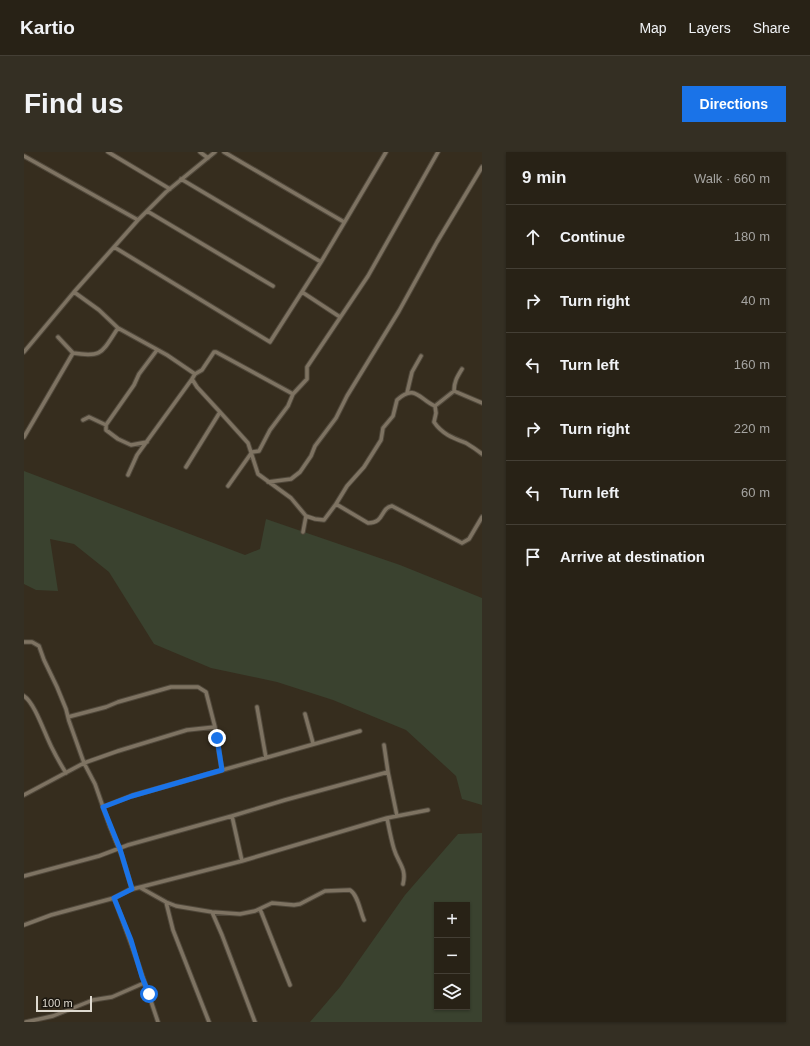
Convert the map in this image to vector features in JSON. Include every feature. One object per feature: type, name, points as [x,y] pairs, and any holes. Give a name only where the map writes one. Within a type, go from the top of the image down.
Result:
[{"type":"street","points":[[108,152],[170,189]]},
{"type":"street","points":[[200,152],[208,158]]},
{"type":"street","points":[[24,352],[74,292],[138,220],[170,189],[215,152]]},
{"type":"street","points":[[224,152],[344,222]]},
{"type":"street","points":[[114,247],[270,342],[321,262],[386,152]]},
{"type":"street","points":[[228,486],[252,452],[258,451],[270,430],[288,406],[293,394],[307,379],[307,367],[368,276],[438,152]]},
{"type":"street","points":[[24,156],[138,220]]},
{"type":"street","points":[[268,482],[291,479],[300,472],[311,456],[315,446],[336,418],[347,396],[399,311],[437,242],[482,167]]},
{"type":"street","points":[[181,180],[321,262]]},
{"type":"street","points":[[147,211],[273,286]]},
{"type":"street","points":[[74,292],[94,306],[118,328],[195,374]]},
{"type":"street","points":[[302,292],[340,318]]},
{"type":"street","points":[[58,337],[73,353],[87,356],[97,355],[106,347],[118,328]]},
{"type":"street","points":[[147,442],[131,445],[118,439],[106,430],[106,425],[134,385],[139,374],[157,350]]},
{"type":"street","points":[[128,475],[137,455],[195,374],[202,370],[213,353],[216,352],[293,394]]},
{"type":"street","points":[[24,437],[73,353]]},
{"type":"street","points":[[407,393],[412,372],[421,356]]},
{"type":"street","points":[[435,406],[454,390],[456,378],[462,369]]},
{"type":"street","points":[[192,379],[197,387],[248,443],[258,474],[291,498],[306,516],[315,519],[324,520],[347,486],[364,467],[381,440],[383,428],[393,416],[397,400],[407,393],[416,393],[429,404],[435,406]]},
{"type":"street","points":[[454,390],[482,404]]},
{"type":"street","points":[[435,406],[436,413],[434,422],[442,431],[451,438],[467,444],[482,454]]},
{"type":"street","points":[[186,467],[220,412]]},
{"type":"street","points":[[83,420],[89,417],[106,425]]},
{"type":"street","points":[[336,504],[368,523],[377,522],[387,508],[390,506],[395,506],[462,543],[468,540],[482,517]]},
{"type":"street","points":[[303,532],[306,516]]},
{"type":"street","points":[[24,642],[32,642],[38,646],[60,695],[84,763],[95,784],[120,849],[132,889]]},
{"type":"street","points":[[68,716],[106,707],[118,702],[171,687],[198,687],[206,692],[215,727],[222,770]]},
{"type":"street","points":[[24,696],[38,717],[52,748],[66,773]]},
{"type":"street","points":[[257,707],[266,758]]},
{"type":"street","points":[[305,714],[313,744]]},
{"type":"street","points":[[24,794],[45,785],[84,763],[118,751],[187,730],[215,727]]},
{"type":"street","points":[[103,807],[132,796],[360,731]]},
{"type":"street","points":[[384,745],[397,816]]},
{"type":"street","points":[[24,876],[285,800],[388,772]]},
{"type":"street","points":[[24,925],[51,915],[114,898],[132,889],[141,888],[225,864],[242,861],[387,818],[428,810]]},
{"type":"street","points":[[232,816],[242,861]]},
{"type":"street","points":[[387,818],[395,851],[404,869],[402,884]]},
{"type":"street","points":[[141,888],[176,906],[212,912],[240,914],[260,909],[272,903],[294,905],[300,904],[325,891],[350,890],[356,899],[364,920]]},
{"type":"street","points":[[114,898],[131,940],[158,1022]]},
{"type":"street","points":[[166,902],[173,930],[209,1022]]},
{"type":"street","points":[[260,909],[290,985]]},
{"type":"street","points":[[212,912],[256,1022]]},
{"type":"street","points":[[26,1022],[53,1016],[93,1000],[112,997],[144,983]]},
{"type":"green space","points":[[24,471],[245,555],[260,549],[266,519],[400,565],[482,598],[482,805],[462,799],[456,776],[406,730],[333,700],[277,682],[211,668],[154,644],[109,572],[74,544],[50,539],[58,591],[36,590],[24,584]]},
{"type":"green space","points":[[482,833],[482,1022],[310,1022],[340,987],[405,895],[458,834]]},
{"type":"route","points":[[149,994],[142,977],[131,940],[114,898],[132,889],[120,849],[103,807],[132,796],[222,770],[217,738]]}]
